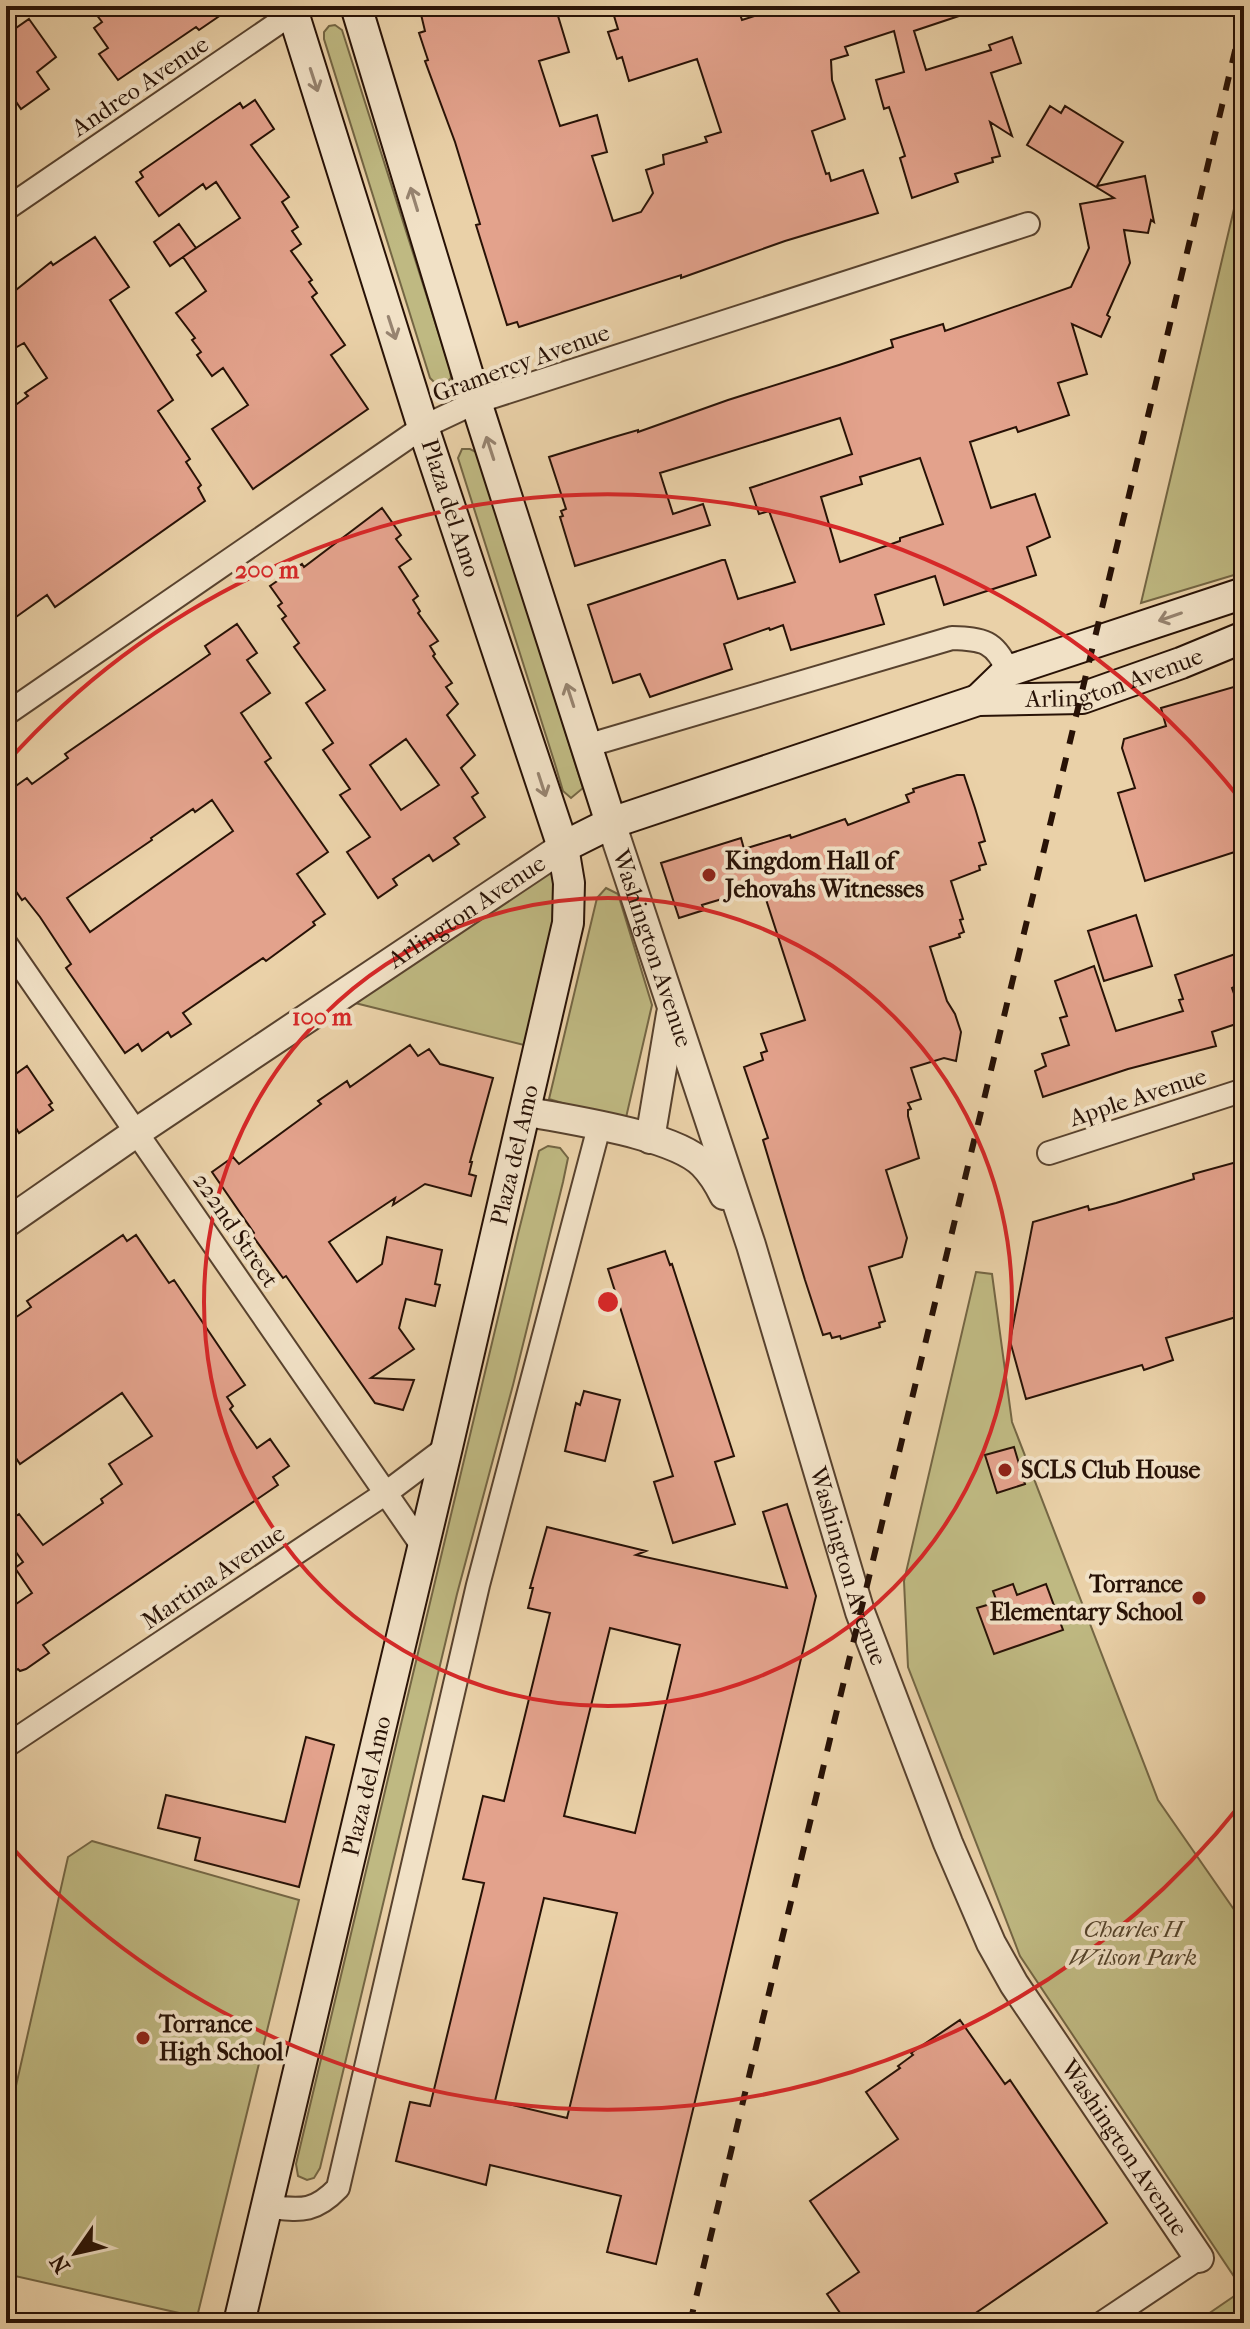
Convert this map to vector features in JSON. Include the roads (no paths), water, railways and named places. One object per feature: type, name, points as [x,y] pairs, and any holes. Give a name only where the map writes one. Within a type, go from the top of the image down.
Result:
[{"type":"main road","points":[[356,6],[476,402],[611,823]]},
{"type":"main road","name":"Plaza del Amo","points":[[239,2323],[568,923],[569,883],[563,847],[423,427],[296,8]]},
{"type":"main road","name":"Arlington Avenue","points":[[978,700],[1008,671],[1244,593]]},
{"type":"main road","name":"Arlington Avenue","points":[[563,847],[611,823],[978,700],[1082,698],[1244,637]]},
{"type":"street","name":"Andreo Avenue","points":[[6,209],[296,8]]},
{"type":"street","name":"Gramercy Avenue","points":[[6,714],[423,427],[476,402],[1028,224]]},
{"type":"street","name":"Arlington Avenue","points":[[586,746],[952,638],[976,639],[1000,651],[1008,671]]},
{"type":"street","name":"Washington Avenue","points":[[611,823],[751,1245],[860,1612],[971,1899],[1014,1984],[1199,2258]]},
{"type":"street","name":"Arlington Avenue","points":[[6,1223],[563,847]]},
{"type":"street","name":"222nd Street","points":[[6,944],[423,1547]]},
{"type":"street","points":[[650,1139],[672,1008]]},
{"type":"street","name":"Apple Avenue","points":[[1049,1153],[1244,1090]]},
{"type":"street","points":[[524,1111],[650,1139],[680,1149],[702,1163],[721,1189],[751,1245]]},
{"type":"street","points":[[268,2207],[299,2210],[322,2205],[338,2188],[478,1585],[599,1127]]},
{"type":"street","name":"Martina Avenue","points":[[6,1746],[386,1493],[447,1447]]},
{"type":"street","points":[[1102,2323],[1199,2258]]},
{"type":"railway","points":[[690,2323],[1244,13]]},
{"type":"place","name":"Kingdom Hall of Jehovahs Witnesses","points":[[709,875]]},
{"type":"place","name":"SCLS Club House","points":[[1005,1470]]},
{"type":"place","name":"Torrance Elementary School","points":[[1199,1598]]},
{"type":"place","name":"Torrance High School","points":[[143,2038]]},
{"type":"park label","name":"Charles H Wilson Park","points":[[1133,1943]]}]
